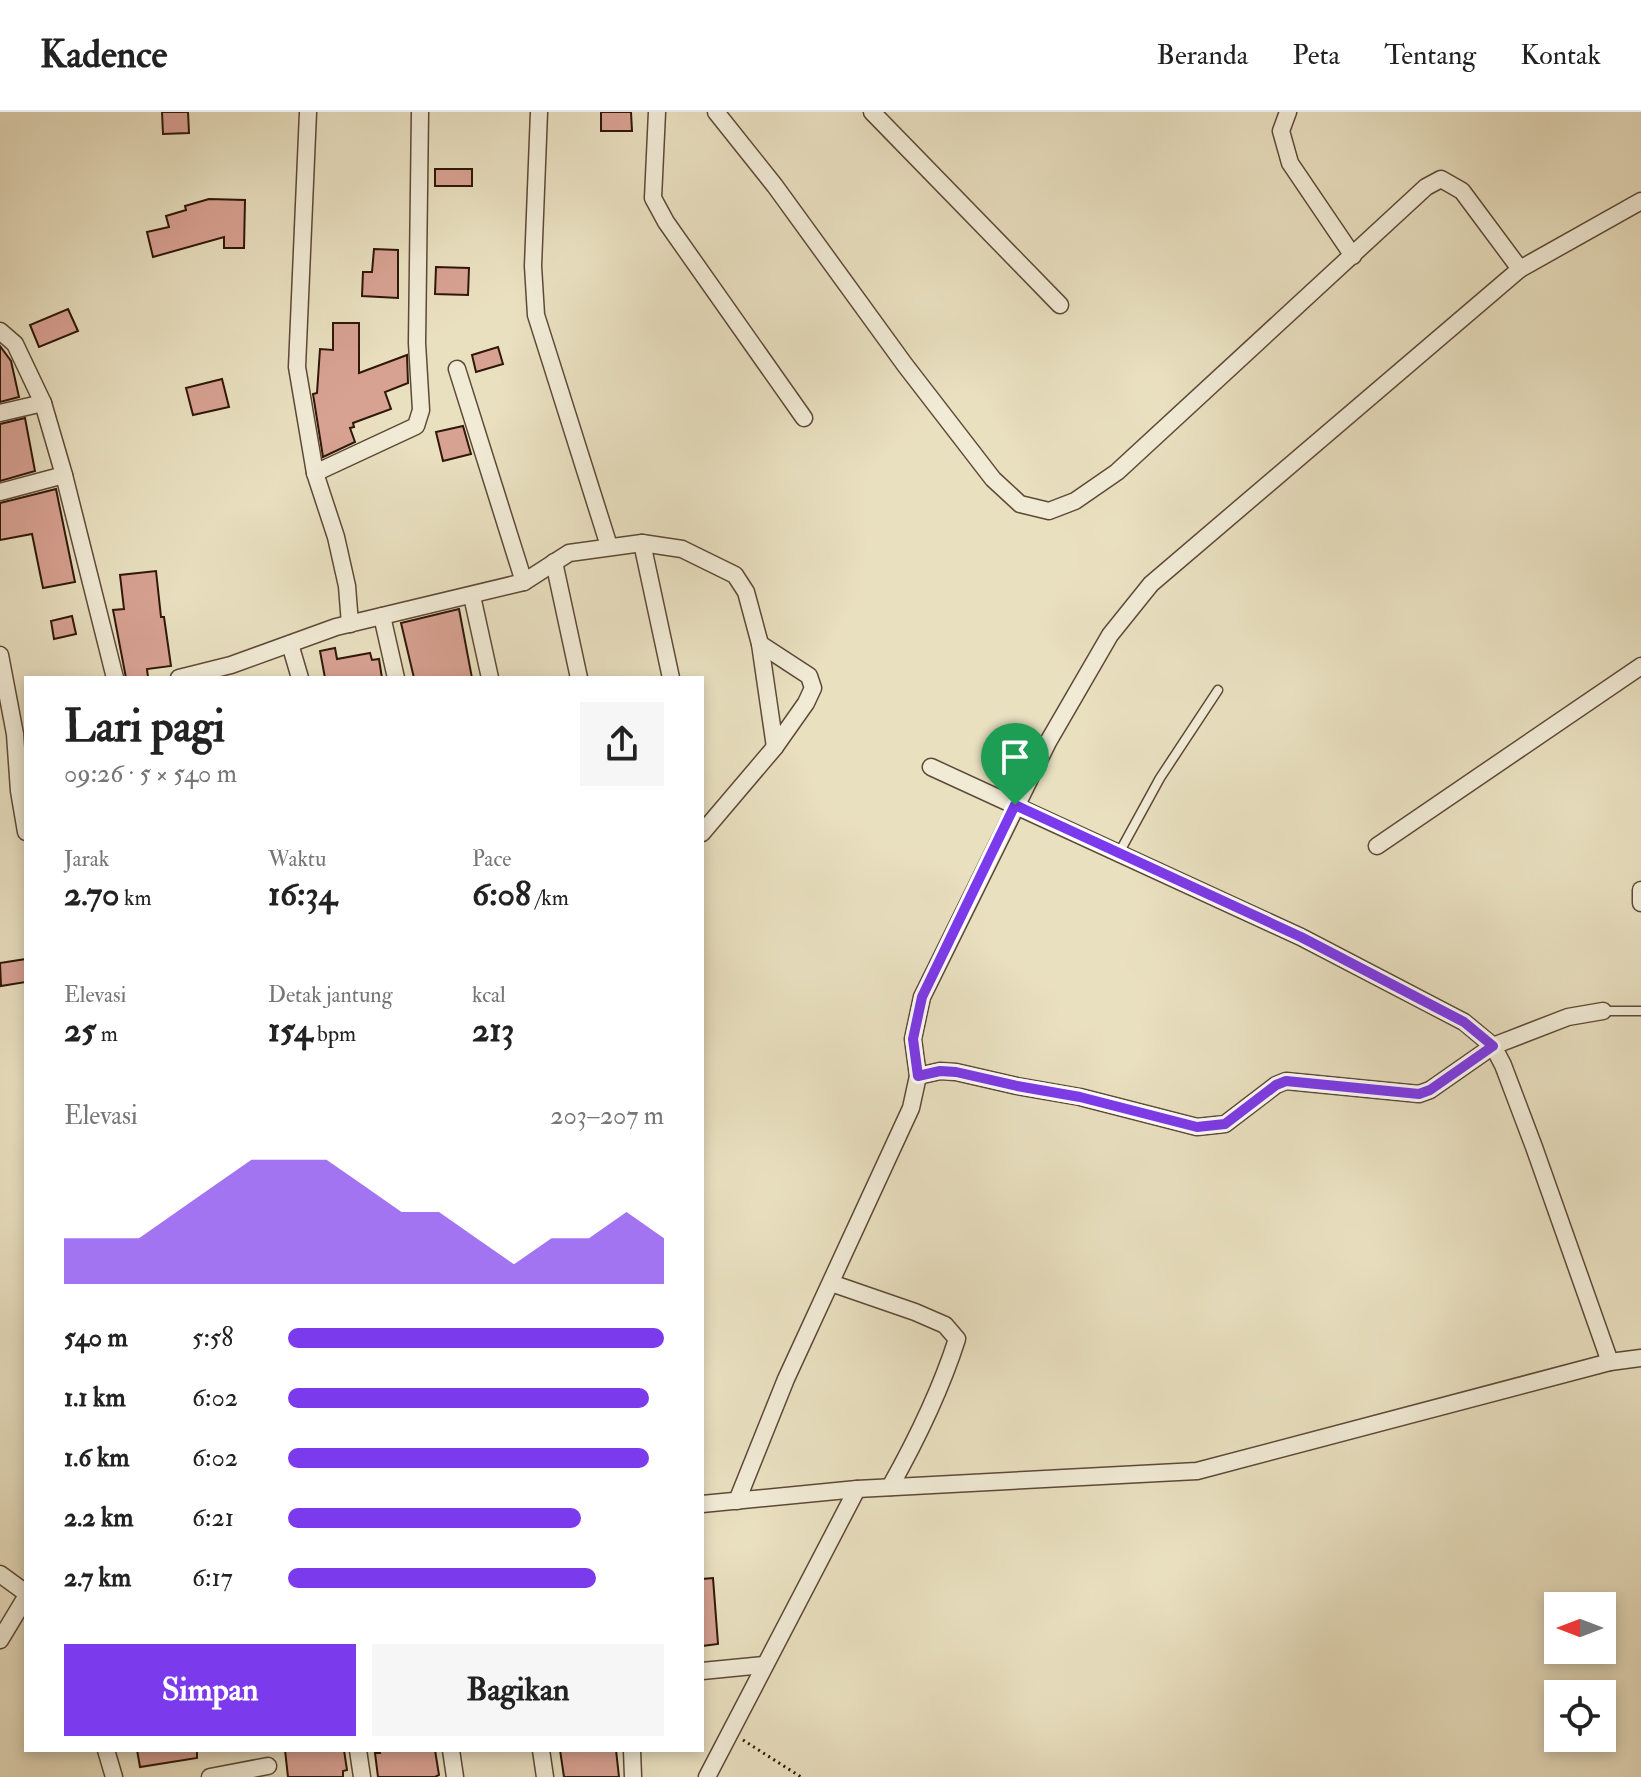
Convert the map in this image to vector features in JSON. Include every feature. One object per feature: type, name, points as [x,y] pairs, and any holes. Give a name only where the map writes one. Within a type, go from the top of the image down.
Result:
[{"type":"street","points":[[308,112],[297,367],[315,473],[336,537],[347,586],[350,624]]},
{"type":"street","points":[[315,473],[416,426],[421,410],[417,343],[420,112]]},
{"type":"street","points":[[539,112],[533,266],[536,315],[609,546]]},
{"type":"street","points":[[657,112],[651,181],[653,198],[666,222],[804,418]]},
{"type":"street","points":[[716,112],[775,186],[993,479],[1020,504],[1049,511],[1075,501],[1117,472],[1426,187],[1441,179],[1462,191],[1520,269]]},
{"type":"street","points":[[872,112],[1060,305]]},
{"type":"street","points":[[1288,112],[1281,131],[1290,163],[1353,256]]},
{"type":"street","points":[[737,1501],[786,1379],[911,1108],[918,1076],[913,1039],[922,997],[1015,805],[1110,635],[1151,584],[1520,269],[1641,201]]},
{"type":"street","points":[[0,331],[15,344],[43,403],[114,676]]},
{"type":"street","points":[[457,369],[524,582]]},
{"type":"street","points":[[0,413],[43,403]]},
{"type":"street","points":[[0,492],[64,475]]},
{"type":"street","points":[[642,543],[671,676]]},
{"type":"street","points":[[187,676],[231,665],[350,624],[524,582],[569,553],[642,543],[682,549],[735,575],[746,592],[760,644],[775,747]]},
{"type":"street","points":[[554,562],[579,676]]},
{"type":"street","points":[[472,596],[490,676]]},
{"type":"street","points":[[382,616],[396,676]]},
{"type":"street","points":[[290,644],[299,676]]},
{"type":"street","points":[[704,829],[775,747],[813,688],[809,676],[760,644]]},
{"type":"street","points":[[0,655],[4,712],[15,734],[24,820]]},
{"type":"street","points":[[1377,846],[1641,666]]},
{"type":"street","points":[[4,712],[24,708]]},
{"type":"street","points":[[931,767],[1301,937],[1464,1022],[1493,1046],[1503,1065],[1610,1362]]},
{"type":"street","points":[[1641,890],[1641,903]]},
{"type":"street","points":[[918,1076],[940,1071],[956,1072],[1080,1097],[1197,1127],[1225,1124],[1276,1085],[1286,1081],[1419,1094],[1430,1090],[1493,1046],[1568,1017],[1603,1011]]},
{"type":"street","points":[[831,1283],[945,1325],[957,1339],[943,1383],[924,1426],[890,1487]]},
{"type":"street","points":[[704,1504],[857,1489],[1197,1471],[1610,1362],[1641,1358]]},
{"type":"street","points":[[707,1777],[857,1489]]},
{"type":"street","points":[[0,1574],[24,1593]]},
{"type":"street","points":[[0,1640],[24,1598]]},
{"type":"street","points":[[704,1671],[764,1665]]},
{"type":"street","points":[[107,1752],[114,1777]]},
{"type":"street","points":[[358,1752],[362,1777]]},
{"type":"street","points":[[451,1752],[455,1777]]},
{"type":"street","points":[[541,1752],[545,1777]]},
{"type":"street","points":[[632,1752],[633,1777]]},
{"type":"street","points":[[210,1777],[267,1764]]},
{"type":"lane","points":[[1119,853],[1160,778],[1218,690]]},
{"type":"lane","points":[[1603,1011],[1641,1011]]},
{"type":"path","points":[[730,1731],[801,1777]]},
{"type":"building","points":[[162,112],[188,112],[189,133],[163,134]]},
{"type":"building","points":[[601,112],[631,112],[632,131],[601,131]]},
{"type":"building","points":[[435,169],[472,169],[472,186],[435,186]]},
{"type":"building","points":[[209,199],[245,200],[244,248],[224,248],[224,237],[153,257],[147,232],[169,227],[166,216]]},
{"type":"building","points":[[374,249],[398,250],[398,298],[362,296],[363,272],[372,272]]},
{"type":"building","points":[[436,267],[469,268],[468,295],[435,294]]},
{"type":"building","points":[[68,309],[78,331],[39,347],[30,325]]},
{"type":"building","points":[[333,323],[359,323],[359,373],[407,355],[408,383],[385,392],[391,409],[353,423],[354,427],[350,428],[355,442],[323,457],[313,394],[317,393],[320,349],[333,350]]},
{"type":"building","points":[[0,346],[11,361],[19,397],[0,402]]},
{"type":"building","points":[[498,347],[503,364],[476,372],[472,355]]},
{"type":"building","points":[[222,379],[229,407],[193,415],[186,388]]},
{"type":"building","points":[[25,418],[35,471],[0,481],[0,424]]},
{"type":"building","points":[[463,426],[471,454],[443,461],[436,432]]},
{"type":"building","points":[[56,489],[75,582],[43,588],[32,534],[0,540],[0,503]]},
{"type":"building","points":[[156,571],[171,666],[147,669],[148,676],[126,676],[113,610],[124,609],[120,575]]},
{"type":"building","points":[[459,609],[472,676],[414,676],[401,623]]},
{"type":"building","points":[[72,616],[76,634],[54,639],[51,621]]},
{"type":"building","points":[[335,648],[337,659],[370,653],[372,660],[379,659],[382,676],[325,676],[320,651]]},
{"type":"building","points":[[24,959],[24,982],[1,986],[0,963]]},
{"type":"building","points":[[713,1578],[718,1644],[704,1646],[704,1579]]},
{"type":"building","points":[[137,1752],[197,1752],[197,1758],[140,1767]]},
{"type":"building","points":[[285,1752],[344,1752],[347,1770],[343,1771],[343,1777],[288,1777]]},
{"type":"building","points":[[435,1752],[439,1775],[378,1777],[375,1753]]},
{"type":"building","points":[[560,1752],[616,1752],[619,1777],[564,1777]]},
{"type":"route","points":[[1015,805],[1301,937],[1464,1022],[1493,1046],[1430,1090],[1419,1094],[1286,1081],[1276,1085],[1225,1124],[1197,1127],[1080,1097],[956,1072],[940,1071],[918,1076],[913,1039],[922,997],[1015,805]]}]
